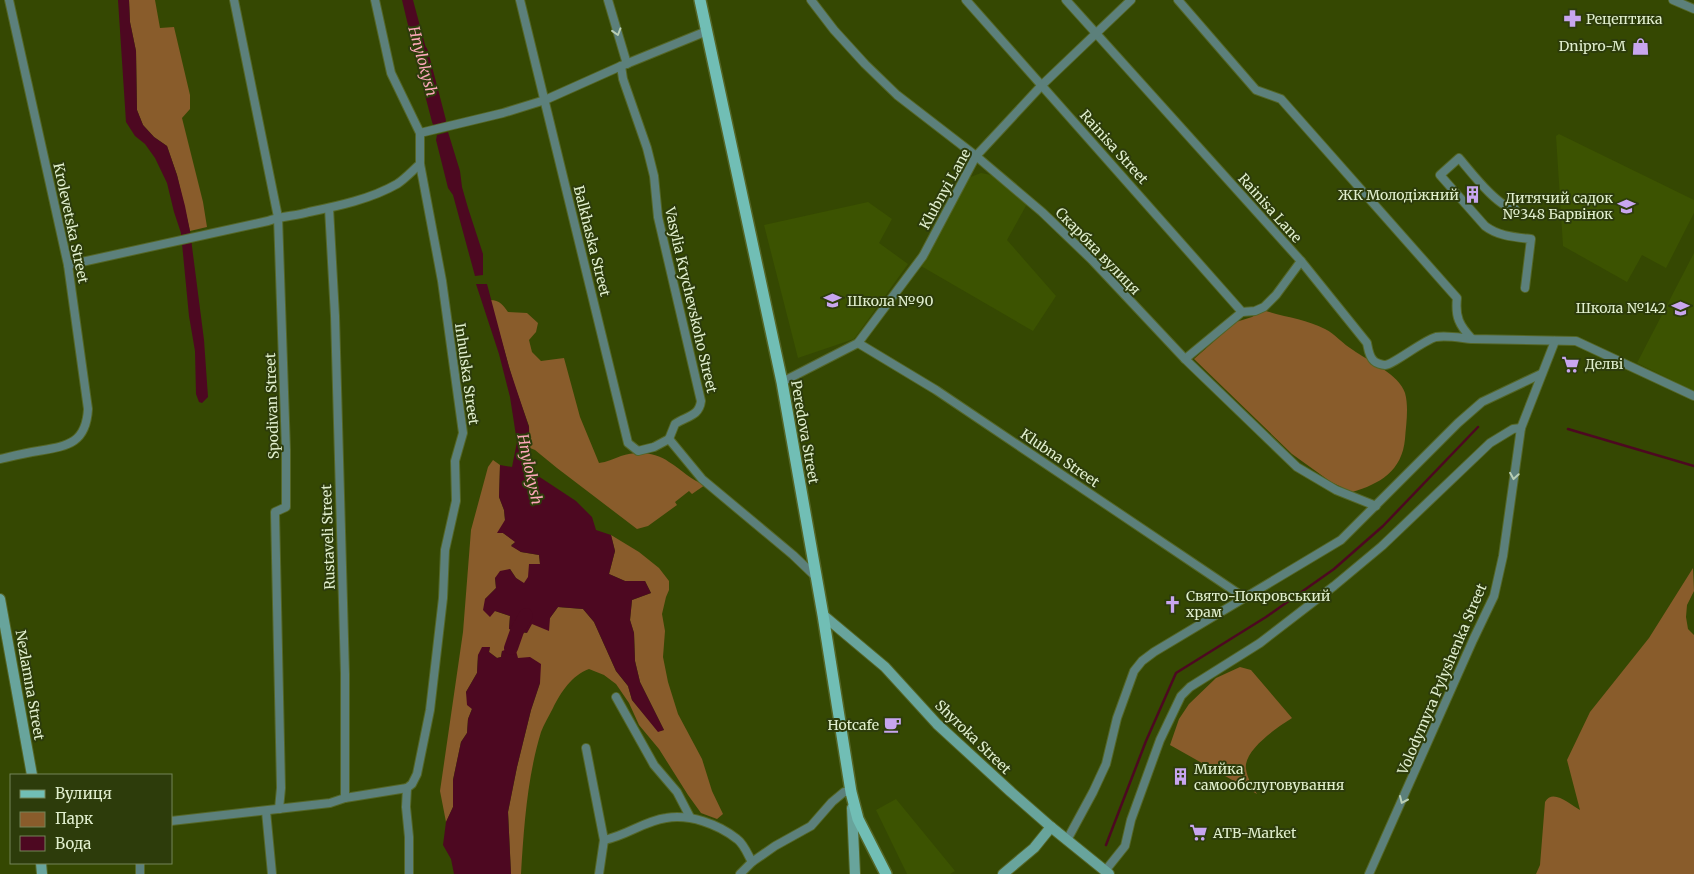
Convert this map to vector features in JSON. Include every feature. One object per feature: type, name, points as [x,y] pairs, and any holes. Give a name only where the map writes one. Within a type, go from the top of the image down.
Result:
[{"type":"main road","name":"Peredova Street","points":[[700,0],[782,382],[823,615],[851,792],[856,874]]},
{"type":"main road","name":"Nezlamna Street","points":[[0,599],[32,774]]},
{"type":"main road","name":"Shyroka Street","points":[[823,615],[885,667],[938,724],[1051,827],[1107,872]]},
{"type":"main road","points":[[851,792],[858,819],[886,874]]},
{"type":"main road","points":[[1003,874],[1034,848],[1051,827]]},
{"type":"street","name":"Krolevetska Street","points":[[0,459],[66,446],[76,440],[83,431],[87,421],[88,409],[68,265],[9,0]]},
{"type":"street","name":"Spodivan Street","points":[[234,0],[278,217],[286,450],[286,507],[275,512],[281,788],[279,809]]},
{"type":"street","name":"Inhulska Street","points":[[375,0],[390,73],[420,133],[420,164],[442,280],[463,433],[455,461],[456,501],[445,550],[443,598],[430,710],[417,774],[412,784],[407,788],[409,874]]},
{"type":"street","name":"Balkhaska Street","points":[[520,0],[628,443],[638,451],[669,440]]},
{"type":"street","name":"Vasylia Krychevskoho Street","points":[[608,0],[624,65],[623,79],[647,148],[654,176],[658,217],[701,401],[695,414],[675,424],[669,440]]},
{"type":"street","name":"Скарбна вулиця","points":[[811,0],[858,57],[884,83],[976,156],[1042,212],[1092,260],[1185,359],[1297,467],[1336,490],[1376,506]]},
{"type":"street","name":"Rainisa Street","points":[[966,0],[1242,312]]},
{"type":"street","name":"Rainisa Lane","points":[[1066,0],[1301,261],[1367,343],[1370,355],[1374,360],[1380,364],[1390,364],[1426,340],[1439,336],[1472,339]]},
{"type":"street","name":"Klubnyi Lane","points":[[782,382],[858,343],[923,256],[976,156],[1042,85],[1131,0]]},
{"type":"street","points":[[1178,0],[1256,90],[1281,99],[1444,283],[1457,298],[1457,317],[1464,330],[1472,339],[1576,341],[1694,396]]},
{"type":"street","points":[[1673,0],[1694,9]]},
{"type":"street","points":[[420,133],[503,113],[545,100],[707,31]]},
{"type":"street","points":[[1515,209],[1499,202],[1459,158],[1440,175],[1485,226],[1502,235],[1531,239],[1525,288]]},
{"type":"street","points":[[68,265],[197,238],[278,217],[294,216],[329,208],[368,197],[398,184],[420,164]]},
{"type":"street","name":"Rustaveli Street","points":[[329,208],[335,316],[345,674],[345,798]]},
{"type":"street","points":[[1185,359],[1242,312],[1255,311],[1264,307],[1276,295],[1301,261]]},
{"type":"street","name":"Volodymyra Pylyshenka Street","points":[[1370,874],[1494,596],[1503,556],[1521,428],[1556,340]]},
{"type":"street","name":"Klubna Street","points":[[858,343],[944,395],[1244,598]]},
{"type":"street","points":[[1067,840],[1094,792],[1106,764],[1117,718],[1134,671],[1142,661],[1341,540],[1458,423],[1482,402],[1541,374]]},
{"type":"street","points":[[1107,872],[1124,846],[1131,820],[1152,762],[1181,696],[1190,687],[1260,642],[1334,586],[1382,546],[1490,443],[1512,429],[1521,428]]},
{"type":"street","points":[[669,440],[702,478],[816,576]]},
{"type":"street","points":[[616,698],[654,765],[677,792],[690,817]]},
{"type":"street","points":[[586,748],[604,840],[599,874]]},
{"type":"street","points":[[172,821],[330,803],[345,798],[407,788]]},
{"type":"street","points":[[740,874],[752,862],[775,846],[811,826],[832,802],[844,792],[851,792]]},
{"type":"street","points":[[266,810],[272,874]]},
{"type":"street","points":[[604,840],[617,837],[665,818],[690,817],[713,826],[739,840],[752,862]]},
{"type":"shaded area","name":"Дитячий садок №348 Барвінок","points":[[1559,134],[1694,200],[1694,213],[1666,268],[1642,255],[1627,282],[1563,246],[1556,136]]},
{"type":"shaded area","points":[[981,173],[997,176],[1027,204],[1007,240],[1056,296],[1033,331],[921,266],[968,178]]},
{"type":"shaded area","name":"Школа №90","points":[[868,202],[892,219],[879,243],[908,264],[854,339],[798,358],[764,225]]},
{"type":"shaded area","name":"Школа №142","points":[[1694,253],[1694,391],[1637,363]]},
{"type":"shaded area","points":[[896,799],[955,871],[950,874],[907,874],[876,810]]},
{"type":"green space","points":[[129,0],[155,0],[160,28],[174,27],[190,95],[190,109],[182,118],[203,202],[207,227],[190,231],[177,175],[167,146],[154,137],[143,125],[137,110],[136,51],[130,22]]},
{"type":"green space","points":[[490,300],[499,302],[508,312],[527,313],[538,323],[536,332],[529,340],[532,352],[541,361],[564,358],[580,417],[599,463],[627,454],[652,454],[664,459],[691,478],[705,485],[692,494],[689,491],[675,502],[677,505],[648,526],[637,529],[530,448],[529,426],[514,384]]},
{"type":"green space","points":[[1263,310],[1303,320],[1325,329],[1349,348],[1382,368],[1402,386],[1405,393],[1407,410],[1403,450],[1394,468],[1380,480],[1352,492],[1331,482],[1292,454],[1194,359],[1236,322],[1252,317]]},
{"type":"green space","points":[[493,460],[500,465],[499,497],[504,510],[505,520],[503,533],[516,542],[511,545],[521,552],[539,555],[540,564],[524,584],[516,578],[510,569],[495,578],[496,588],[485,599],[495,611],[510,616],[509,629],[526,633],[532,623],[550,618],[558,607],[583,609],[594,622],[616,671],[628,686],[632,700],[658,731],[664,730],[640,682],[635,661],[634,633],[630,620],[632,600],[651,593],[645,581],[625,581],[609,574],[615,551],[611,535],[639,552],[659,568],[669,581],[669,590],[662,614],[665,631],[663,657],[668,682],[678,714],[702,759],[712,791],[723,814],[717,819],[701,813],[659,749],[639,725],[629,703],[616,684],[604,675],[589,669],[577,675],[563,690],[541,732],[529,785],[521,874],[511,874],[508,812],[531,710],[540,683],[517,658],[502,651],[501,657],[497,658],[489,652],[490,647],[478,655],[477,673],[466,692],[472,709],[468,719],[467,733],[461,742],[453,780],[453,807],[446,822],[440,791],[463,632],[471,530],[488,467]]},
{"type":"green space","points":[[1693,568],[1694,591],[1687,605],[1686,617],[1688,629],[1694,635],[1694,874],[1536,874],[1540,865],[1545,802],[1548,798],[1557,797],[1580,810],[1567,760],[1590,712],[1649,638]]},
{"type":"green space","points":[[1240,667],[1251,670],[1292,718],[1278,727],[1250,754],[1246,769],[1250,782],[1257,794],[1170,745],[1179,719],[1189,704],[1216,678]]},
{"type":"water","points":[[118,0],[129,0],[130,22],[136,51],[137,110],[143,125],[154,137],[167,146],[185,206],[204,340],[208,397],[202,403],[199,402],[196,394],[195,351],[189,316],[181,233],[167,183],[155,158],[145,144],[135,136],[126,122]]},
{"type":"water","points":[[402,0],[413,0],[431,67],[419,71]]},
{"type":"water","points":[[448,132],[460,171],[468,208],[483,254],[483,275],[475,276],[453,195],[448,188],[436,140],[437,135]]},
{"type":"water","points":[[476,284],[487,284],[509,367],[529,427],[532,472],[576,501],[592,517],[596,530],[611,535],[615,551],[609,574],[625,581],[645,581],[651,593],[632,600],[630,620],[634,633],[635,661],[640,682],[664,730],[658,732],[632,700],[628,686],[616,671],[594,622],[583,609],[558,607],[550,618],[549,631],[532,624],[527,633],[509,629],[510,616],[495,611],[490,617],[483,610],[485,599],[496,588],[495,578],[500,571],[510,569],[516,578],[524,583],[528,577],[529,564],[540,564],[539,555],[521,552],[511,546],[515,542],[503,533],[497,533],[505,520],[504,510],[499,497],[500,465],[512,467],[517,442],[510,397],[499,354]]},
{"type":"water","points":[[482,647],[490,647],[489,652],[497,658],[501,657],[502,651],[511,648],[516,651],[518,658],[530,657],[541,664],[540,683],[531,710],[508,812],[511,874],[454,874],[451,859],[443,845],[446,822],[453,807],[453,780],[461,742],[467,733],[468,719],[472,709],[467,705],[466,692],[477,673],[478,655]]},
{"type":"waterway","name":"Hnylokysh","points":[[421,52],[439,121]]},
{"type":"waterway","points":[[1106,845],[1146,741],[1176,673],[1266,617],[1334,569],[1383,526],[1478,427]]},
{"type":"waterway","points":[[1568,429],[1694,466]]},
{"type":"waterway","name":"Hnylokysh","points":[[511,648],[517,631],[526,615]]},
{"type":"place","name":"Рецептика","points":[[1572,19]]},
{"type":"place","name":"Dnipro-M","points":[[1640,46]]},
{"type":"place","name":"ЖК Молодіжний","points":[[1473,195]]},
{"type":"place","name":"Дитячий садок №348 Барвінок","points":[[1627,206]]},
{"type":"place","name":"Школа №90","points":[[833,301]]},
{"type":"place","name":"Школа №142","points":[[1680,308]]},
{"type":"place","name":"Делві","points":[[1571,364]]},
{"type":"place","name":"Свято-Покровський храм","points":[[1172,604]]},
{"type":"place","name":"Hotcafe","points":[[893,725]]},
{"type":"place","name":"Мийка самообслуговування","points":[[1180,777]]},
{"type":"place","name":"ATB-Market","points":[[1199,833]]}]
